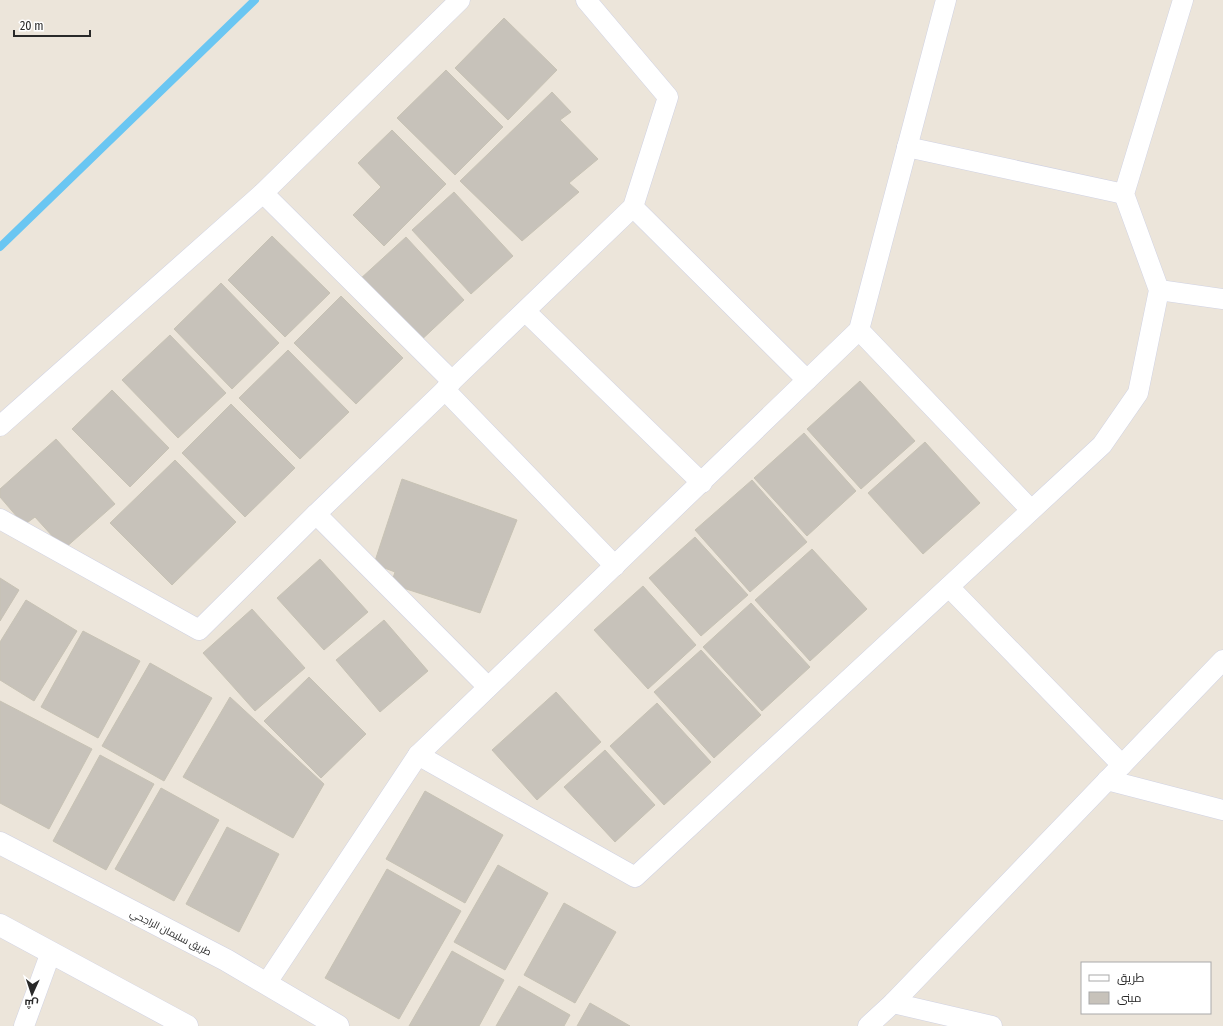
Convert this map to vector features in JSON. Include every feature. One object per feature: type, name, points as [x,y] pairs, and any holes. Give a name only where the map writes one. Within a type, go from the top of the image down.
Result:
[{"type":"main road","name":"طريق سليمان الراجحي","points":[[0,843],[226,960],[338,1026]]},
{"type":"main road","points":[[0,925],[187,1026]]},
{"type":"street","points":[[0,426],[264,193],[460,0]]},
{"type":"street","points":[[0,519],[199,630],[316,514],[633,207],[668,97],[586,0]]},
{"type":"street","points":[[266,984],[418,756],[859,330],[946,0]]},
{"type":"street","points":[[418,756],[635,877],[1102,445],[1138,393],[1160,290],[1124,194],[1183,0]]},
{"type":"street","points":[[907,147],[1124,194]]},
{"type":"street","points":[[264,193],[449,386],[615,566]]},
{"type":"street","points":[[633,207],[807,380]]},
{"type":"street","points":[[1160,290],[1223,299]]},
{"type":"street","points":[[526,312],[702,482]]},
{"type":"street","points":[[859,330],[1031,510]]},
{"type":"street","points":[[316,514],[488,687]]},
{"type":"street","points":[[949,587],[1122,765]]},
{"type":"street","points":[[868,1026],[892,1003],[1223,660]]},
{"type":"street","points":[[1107,780],[1223,810]]},
{"type":"street","points":[[24,1026],[51,952]]},
{"type":"street","points":[[892,1003],[992,1026]]},
{"type":"building","points":[[504,18],[557,70],[508,120],[455,68]]},
{"type":"building","points":[[446,70],[503,127],[455,175],[397,118]]},
{"type":"building","points":[[552,92],[571,112],[560,120],[598,159],[569,183],[579,192],[522,241],[460,181]]},
{"type":"building","points":[[392,130],[446,184],[384,246],[353,215],[381,187],[358,163]]},
{"type":"building","points":[[454,192],[513,256],[471,294],[412,230]]},
{"type":"building","points":[[272,236],[330,293],[285,337],[228,280]]},
{"type":"building","points":[[406,237],[464,300],[417,344],[359,280]]},
{"type":"building","points":[[221,283],[279,343],[232,389],[174,329]]},
{"type":"building","points":[[341,296],[403,358],[356,404],[294,343]]},
{"type":"building","points":[[170,335],[226,393],[178,438],[122,380]]},
{"type":"building","points":[[288,350],[349,412],[300,459],[239,398]]},
{"type":"building","points":[[860,381],[915,441],[861,489],[807,429]]},
{"type":"building","points":[[112,390],[169,448],[130,487],[72,429]]},
{"type":"building","points":[[231,404],[295,468],[245,517],[182,453]]},
{"type":"building","points":[[804,433],[856,491],[807,536],[754,478]]},
{"type":"building","points":[[56,439],[115,504],[64,549],[35,517],[24,525],[0,497],[0,489]]},
{"type":"building","points":[[925,442],[980,503],[923,554],[868,493]]},
{"type":"building","points":[[175,460],[236,522],[172,585],[110,523]]},
{"type":"building","points":[[402,479],[517,520],[480,613],[391,584],[395,572],[374,564]]},
{"type":"building","points":[[752,480],[807,542],[750,592],[695,530]]},
{"type":"building","points":[[695,537],[748,595],[701,636],[649,578]]},
{"type":"building","points":[[812,549],[867,609],[810,661],[755,600]]},
{"type":"building","points":[[320,559],[368,612],[324,650],[277,598]]},
{"type":"building","points":[[0,578],[19,590],[0,621]]},
{"type":"building","points":[[643,586],[696,645],[648,689],[594,630]]},
{"type":"building","points":[[26,600],[77,631],[34,701],[0,680],[0,642]]},
{"type":"building","points":[[751,603],[810,667],[762,711],[703,647]]},
{"type":"building","points":[[252,609],[305,668],[255,711],[203,653]]},
{"type":"building","points":[[384,620],[428,671],[380,712],[336,660]]},
{"type":"building","points":[[83,631],[140,661],[98,738],[41,707]]},
{"type":"building","points":[[701,650],[761,715],[714,758],[654,692]]},
{"type":"building","points":[[150,663],[212,698],[164,781],[102,746]]},
{"type":"building","points":[[309,677],[366,734],[321,778],[264,721]]},
{"type":"building","points":[[556,692],[601,742],[537,800],[492,750]]},
{"type":"building","points":[[230,697],[324,784],[293,838],[183,777]]},
{"type":"building","points":[[0,701],[92,749],[49,829],[0,803]]},
{"type":"building","points":[[657,703],[711,762],[664,805],[610,746]]},
{"type":"building","points":[[605,750],[655,805],[615,842],[564,787]]},
{"type":"building","points":[[100,755],[154,784],[106,870],[53,841]]},
{"type":"building","points":[[161,788],[219,820],[174,901],[115,869]]},
{"type":"building","points":[[425,791],[503,835],[465,903],[386,859]]},
{"type":"building","points":[[227,827],[279,854],[239,932],[186,904]]},
{"type":"building","points":[[498,865],[548,893],[505,970],[454,942]]},
{"type":"building","points":[[387,869],[461,911],[399,1019],[325,978]]},
{"type":"building","points":[[564,903],[616,932],[575,1003],[524,975]]},
{"type":"building","points":[[452,951],[504,980],[479,1026],[409,1026]]},
{"type":"building","points":[[519,986],[570,1015],[564,1026],[496,1026]]},
{"type":"building","points":[[590,1003],[630,1026],[577,1026]]},
{"type":"waterway","points":[[0,247],[255,0]]}]
